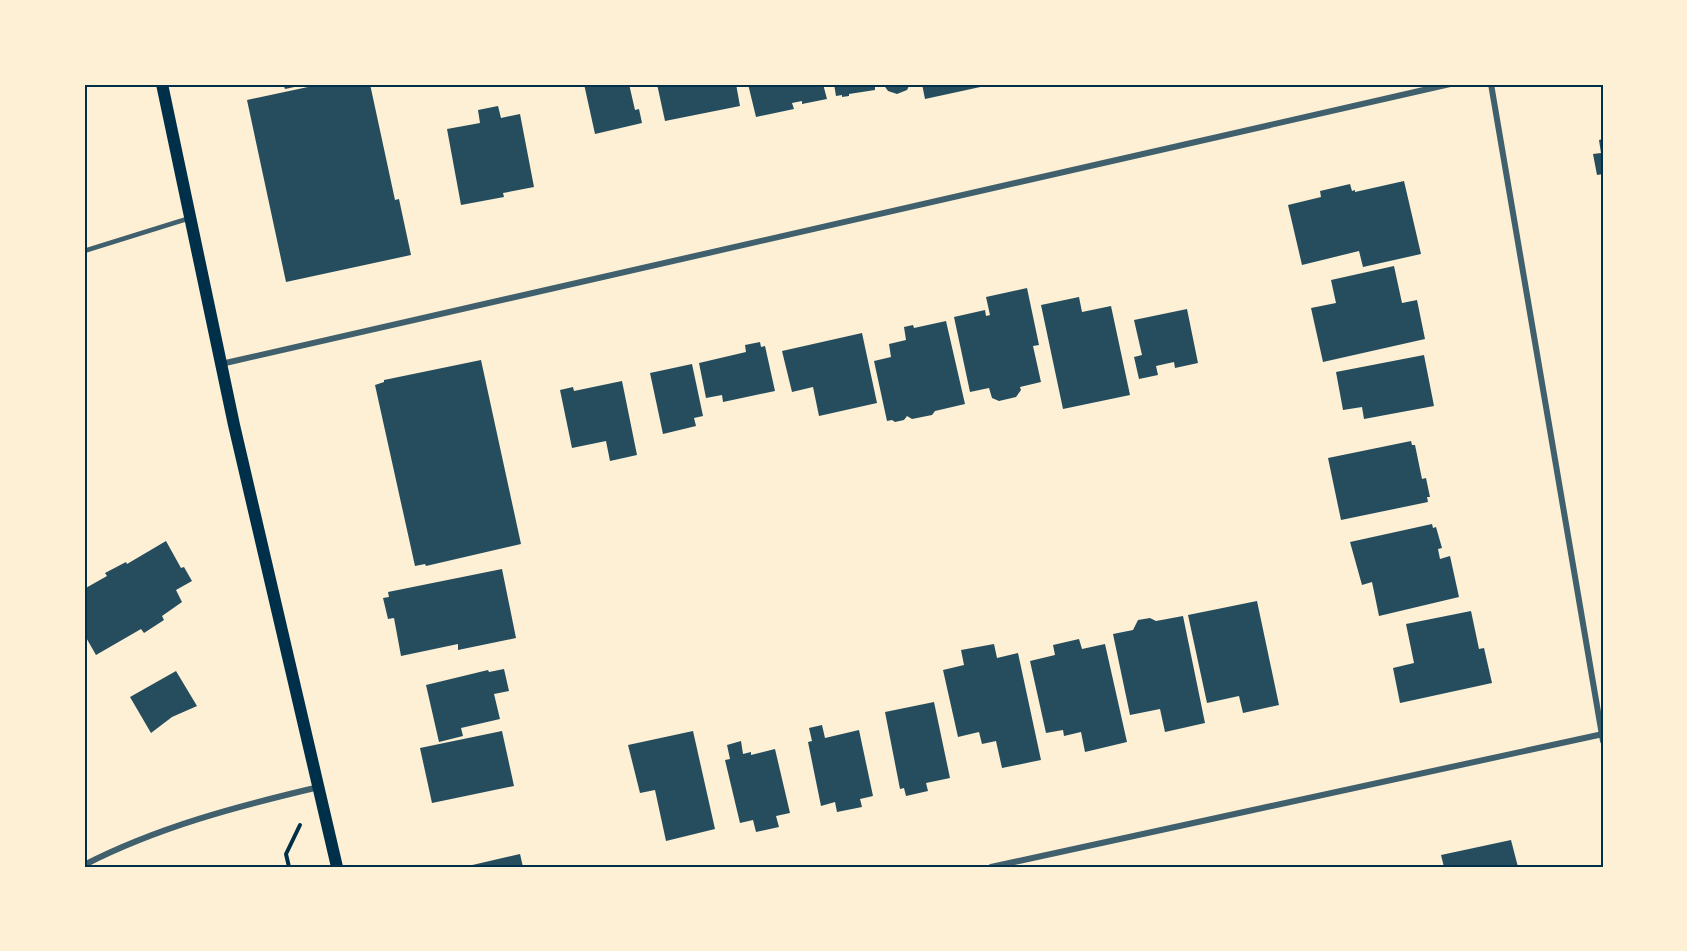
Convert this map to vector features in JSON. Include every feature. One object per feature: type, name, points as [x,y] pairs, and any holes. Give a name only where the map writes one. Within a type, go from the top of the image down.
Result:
[{"type":"main road","points":[[162,84],[221,364],[337,867]]},
{"type":"street","points":[[221,364],[1450,84]]},
{"type":"street","points":[[991,867],[1603,736],[1491,84]]},
{"type":"street","points":[[84,865],[145,837],[191,820],[319,787]]},
{"type":"lane","points":[[84,251],[191,218]]},
{"type":"building","points":[[283,84],[304,84],[304,85],[285,89]]},
{"type":"building","points":[[322,84],[370,84],[395,200],[399,199],[411,255],[286,282],[247,100]]},
{"type":"building","points":[[584,84],[629,84],[635,110],[639,109],[642,123],[595,134]]},
{"type":"building","points":[[657,84],[736,84],[740,106],[665,121]]},
{"type":"building","points":[[748,84],[823,84],[827,99],[802,104],[802,101],[792,103],[794,109],[756,117]]},
{"type":"building","points":[[834,84],[883,85],[875,87],[875,90],[842,97],[842,95],[836,96]]},
{"type":"building","points":[[883,84],[910,84],[907,90],[897,94],[888,91]]},
{"type":"building","points":[[922,84],[985,84],[985,86],[925,99]]},
{"type":"building","points":[[498,106],[501,118],[520,114],[534,187],[503,193],[504,197],[461,205],[447,129],[480,123],[478,110]]},
{"type":"building","points":[[1603,139],[1603,174],[1597,175],[1593,154],[1601,153],[1599,140]]},
{"type":"building","points":[[1404,181],[1421,254],[1363,267],[1359,251],[1302,265],[1288,205],[1321,197],[1320,191],[1350,184],[1352,191],[1355,190],[1355,192]]},
{"type":"building","points":[[1394,266],[1402,303],[1417,300],[1425,339],[1323,362],[1311,308],[1336,303],[1331,280]]},
{"type":"building","points":[[1027,288],[1039,345],[1033,346],[1041,382],[1020,387],[1021,390],[1016,397],[999,401],[992,398],[989,388],[970,392],[954,317],[985,310],[986,316],[990,315],[986,297]]},
{"type":"building","points":[[1079,297],[1082,312],[1111,306],[1130,395],[1063,409],[1041,305]]},
{"type":"building","points":[[1187,309],[1198,363],[1175,368],[1174,362],[1156,366],[1158,375],[1139,379],[1134,357],[1142,355],[1134,320]]},
{"type":"building","points":[[946,321],[965,404],[935,411],[932,415],[912,419],[907,416],[904,420],[887,421],[874,361],[891,357],[889,344],[906,340],[904,327],[913,325],[914,328]]},
{"type":"building","points":[[862,333],[877,403],[819,416],[813,387],[792,392],[782,351]]},
{"type":"building","points":[[760,342],[761,347],[765,346],[775,391],[723,402],[722,395],[706,398],[699,363],[746,352],[745,345]]},
{"type":"building","points":[[1424,355],[1434,406],[1364,419],[1362,407],[1343,410],[1336,372]]},
{"type":"building","points":[[481,360],[521,544],[426,566],[425,564],[415,566],[375,385],[384,380]]},
{"type":"building","points":[[692,364],[703,416],[694,418],[696,426],[663,434],[650,373]]},
{"type":"building","points":[[622,381],[637,455],[610,461],[606,441],[572,448],[560,390],[573,387],[574,391]]},
{"type":"building","points":[[1411,441],[1412,445],[1415,445],[1422,479],[1426,478],[1430,497],[1427,497],[1428,502],[1341,520],[1328,458]]},
{"type":"building","points":[[1432,524],[1433,528],[1436,527],[1442,548],[1438,549],[1440,559],[1450,556],[1459,597],[1379,616],[1372,582],[1362,585],[1350,542]]},
{"type":"building","points":[[166,541],[181,568],[184,567],[192,581],[176,590],[182,602],[162,616],[164,620],[144,633],[141,629],[96,655],[84,634],[84,589],[107,576],[105,573],[126,562],[127,564]]},
{"type":"building","points":[[502,569],[516,638],[458,650],[458,644],[401,656],[394,618],[388,619],[383,598],[389,597],[388,592]]},
{"type":"building","points":[[1257,601],[1279,705],[1243,713],[1239,696],[1207,703],[1188,615]]},
{"type":"building","points":[[1471,611],[1479,649],[1484,648],[1492,683],[1400,703],[1393,668],[1414,663],[1406,624]]},
{"type":"building","points":[[1183,616],[1205,723],[1165,732],[1160,709],[1130,715],[1113,634],[1133,630],[1138,620],[1150,618],[1156,621]]},
{"type":"building","points":[[1079,639],[1082,649],[1105,644],[1127,742],[1085,752],[1081,732],[1064,736],[1063,730],[1046,733],[1030,661],[1055,655],[1053,645]]},
{"type":"building","points":[[994,644],[997,658],[1018,653],[1041,760],[1002,768],[996,741],[982,744],[979,732],[958,737],[943,670],[964,665],[961,650]]},
{"type":"building","points":[[504,669],[509,691],[494,694],[500,719],[461,728],[463,736],[439,742],[426,685],[488,670],[489,672]]},
{"type":"building","points":[[176,671],[197,706],[172,717],[151,733],[130,697]]},
{"type":"building","points":[[934,702],[950,778],[926,783],[928,791],[906,796],[904,788],[900,789],[885,712]]},
{"type":"building","points":[[822,725],[825,738],[859,730],[873,796],[860,799],[862,807],[837,812],[835,802],[821,806],[808,742],[812,741],[809,728]]},
{"type":"building","points":[[502,731],[514,786],[432,803],[420,748]]},
{"type":"building","points":[[693,731],[715,829],[666,841],[655,790],[640,793],[628,745]]},
{"type":"building","points":[[741,741],[743,754],[751,752],[751,755],[775,749],[790,813],[776,816],[779,827],[756,832],[753,820],[740,823],[725,760],[730,759],[727,745]]},
{"type":"building","points":[[1511,840],[1518,867],[1444,867],[1441,855]]},
{"type":"building","points":[[520,854],[523,867],[468,867],[468,866]]}]
